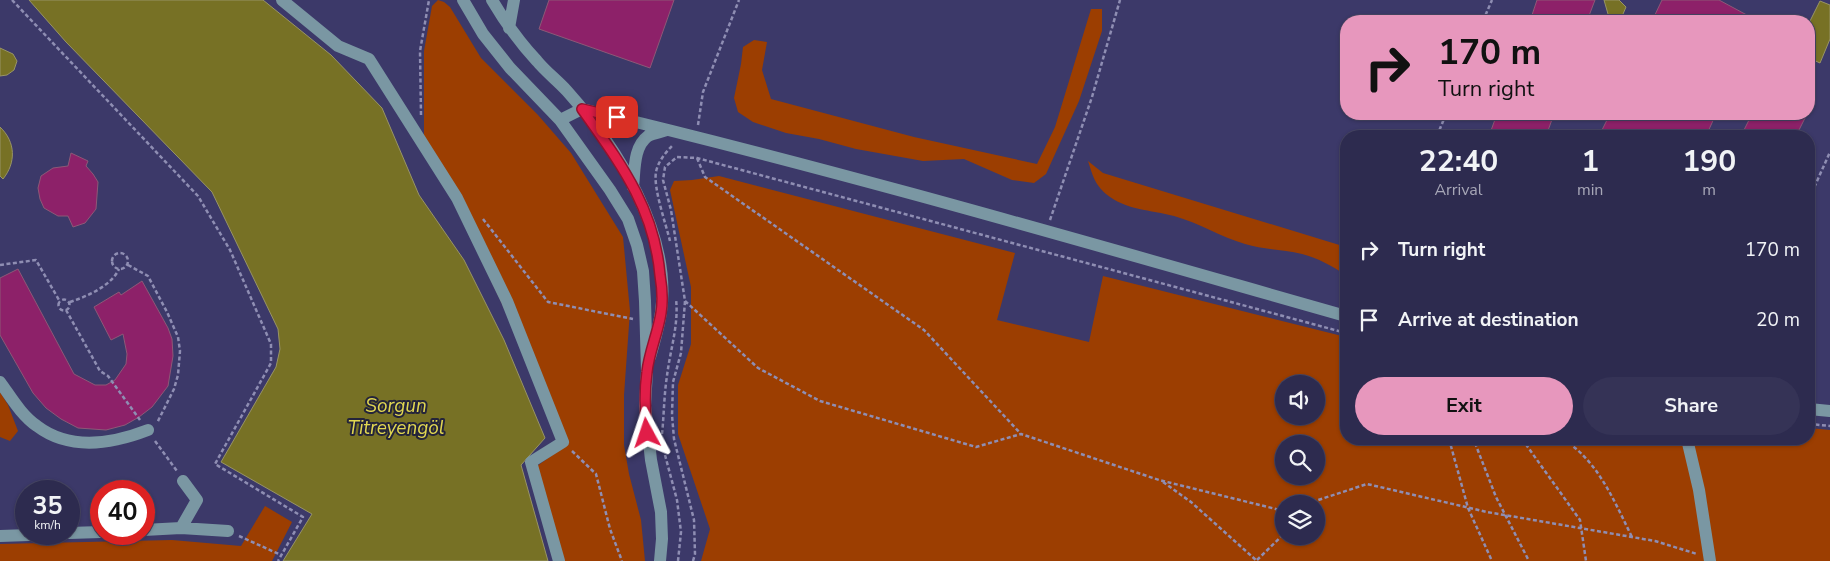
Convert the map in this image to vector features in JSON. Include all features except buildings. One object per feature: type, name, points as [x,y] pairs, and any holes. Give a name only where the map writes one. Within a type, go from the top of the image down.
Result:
[{"type":"street","points":[[282,0],[338,46],[369,59],[457,198],[507,301],[563,442],[531,462],[559,561]]},
{"type":"street","points":[[463,0],[483,34],[510,68],[560,120],[610,190],[628,219],[643,270],[647,371],[644,406],[660,512],[662,538],[660,561]]},
{"type":"street","points":[[492,0],[509,28],[538,64],[566,90],[582,109],[616,156],[642,203],[651,226],[662,287],[661,312],[647,371]]},
{"type":"street","points":[[509,28],[514,0]]},
{"type":"street","points":[[560,120],[582,109],[670,130],[1047,231],[1340,314]]},
{"type":"street","points":[[633,188],[637,154],[640,146],[649,136],[670,130]]},
{"type":"street","points":[[0,382],[18,408],[30,421],[37,427],[69,442],[99,443],[124,438],[148,430]]},
{"type":"street","points":[[1815,410],[1830,411]]},
{"type":"street","points":[[1688,445],[1699,490],[1710,559]]},
{"type":"street","points":[[181,528],[197,500],[183,481]]},
{"type":"street","points":[[155,529],[181,528],[228,531]]},
{"type":"street","points":[[0,536],[15,535]]},
{"type":"path","points":[[12,0],[198,196],[230,250],[271,344],[271,363],[215,464],[303,517],[278,561]]},
{"type":"path","points":[[421,142],[420,51],[429,0]]},
{"type":"path","points":[[696,137],[703,92],[739,0]]},
{"type":"path","points":[[1047,231],[1092,97],[1120,0]]},
{"type":"path","points":[[1486,15],[1492,0]]},
{"type":"path","points":[[1815,186],[1830,152]]},
{"type":"path","points":[[693,561],[695,554],[694,520],[674,439],[672,415],[673,382],[681,353],[685,301],[672,210],[663,180],[665,167],[677,157],[697,158],[1340,331]]},
{"type":"path","points":[[697,158],[705,177],[924,330],[1021,434],[1159,480],[1275,509]]},
{"type":"path","points":[[662,159],[656,172],[656,188],[672,249]]},
{"type":"path","points":[[482,218],[548,302],[645,321]]},
{"type":"path","points":[[119,269],[113,264],[112,258],[115,254],[119,253],[126,256],[128,265],[148,276],[174,325],[178,337],[180,351],[178,375],[174,389],[160,422],[148,430]]},
{"type":"path","points":[[0,266],[36,260],[60,300],[59,308],[66,310]]},
{"type":"path","points":[[60,300],[63,299],[70,302],[85,296],[111,281],[119,269],[128,265]]},
{"type":"path","points":[[662,441],[667,375],[675,335],[677,308],[675,291]]},
{"type":"path","points":[[685,301],[758,368],[820,401],[976,447],[1021,434]]},
{"type":"path","points":[[66,310],[70,302]]},
{"type":"path","points":[[66,310],[100,371],[108,376],[183,481]]},
{"type":"path","points":[[1815,425],[1830,426]]},
{"type":"path","points":[[563,442],[596,474],[610,529],[622,561]]},
{"type":"path","points":[[1451,445],[1468,508],[1492,561]]},
{"type":"path","points":[[1476,445],[1496,497],[1529,561]]},
{"type":"path","points":[[1526,445],[1580,520],[1586,561]]},
{"type":"path","points":[[1573,445],[1600,475],[1632,537]]},
{"type":"path","points":[[664,450],[676,500],[681,532],[678,561]]},
{"type":"path","points":[[1159,480],[1191,502],[1257,561],[1275,543]]},
{"type":"path","points":[[1325,498],[1367,484],[1505,516],[1655,541],[1710,559]]},
{"type":"path","points":[[228,531],[281,555]]},
{"type":"shaded area","points":[[438,0],[450,7],[481,58],[538,115],[571,153],[623,237],[630,311],[624,395],[624,445],[629,474],[641,520],[645,561],[564,561],[537,466],[568,444],[424,138],[424,51],[432,6]]},
{"type":"shaded area","points":[[1091,9],[1102,9],[1102,31],[1079,101],[1046,174],[1034,183],[1012,180],[964,159],[923,161],[856,149],[819,139],[786,133],[753,122],[738,112],[734,98],[743,47],[754,40],[767,42],[762,70],[771,99],[914,137],[1037,164],[1055,127]]},
{"type":"shaded area","points":[[1088,161],[1103,173],[1340,245],[1340,272],[1308,256],[1245,244],[1183,219],[1138,209],[1121,203],[1106,194],[1094,179]]},
{"type":"shaded area","points":[[719,176],[1015,253],[997,320],[1089,342],[1103,276],[1340,335],[1340,445],[1815,445],[1815,429],[1830,430],[1830,561],[701,561],[710,529],[678,434],[678,385],[691,344],[691,287],[670,190],[674,181]]},
{"type":"shaded area","points":[[0,392],[8,405],[18,431],[10,441],[0,437]]},
{"type":"shaded area","points":[[265,506],[292,522],[272,561],[0,561],[0,544],[80,545],[80,542],[90,542],[90,545],[155,545],[155,540],[172,540],[241,546]]},
{"type":"water","name":"Sorgun Titreyengöl","points":[[29,0],[263,0],[331,55],[382,108],[419,195],[464,260],[504,340],[545,438],[521,465],[548,561],[283,561],[312,514],[221,462],[276,367],[280,349],[278,329],[212,192],[66,42]]},
{"type":"water","points":[[1604,0],[1619,0],[1626,7],[1623,15],[1608,14]]},
{"type":"water","points":[[1820,1],[1830,5],[1830,39],[1820,63],[1815,61],[1815,15],[1813,15]]},
{"type":"water","points":[[0,48],[13,54],[17,61],[14,70],[7,75],[0,76]]},
{"type":"water","points":[[0,127],[9,139],[12,153],[10,166],[3,179],[0,176]]},
{"type":"route","points":[[617,117],[582,109],[616,156],[649,218],[655,240],[662,287],[661,312],[647,371],[644,406],[647,433]]}]
